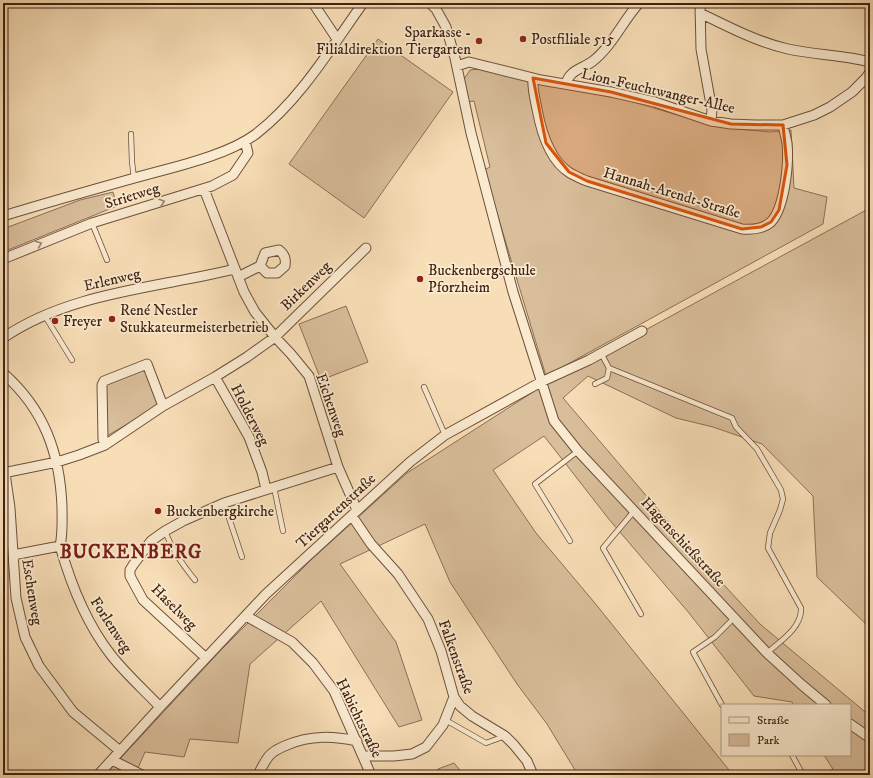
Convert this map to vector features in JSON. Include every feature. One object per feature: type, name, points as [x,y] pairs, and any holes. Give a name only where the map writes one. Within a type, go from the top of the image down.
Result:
[{"type":"street","points":[[313,3],[337,39]]},
{"type":"street","name":"Strietweg","points":[[3,216],[211,156],[245,141],[268,124],[287,106],[311,76],[363,3]]},
{"type":"street","name":"Hagenschießstraße","points":[[430,3],[436,9],[446,27],[457,66],[471,132],[513,292],[554,421],[578,451],[635,510],[767,653],[825,704]]},
{"type":"street","name":"Lion-Feuchtwanger-Allee","points":[[566,84],[567,78],[571,74],[593,61],[608,46],[639,3]]},
{"type":"street","points":[[700,3],[701,49],[712,110],[711,120]]},
{"type":"street","points":[[700,13],[743,34],[776,46],[870,62]]},
{"type":"street","name":"Lion-Feuchtwanger-Allee","points":[[457,66],[469,62],[533,78],[611,92],[655,102],[711,120],[731,124],[783,125],[814,115],[853,94],[870,72]]},
{"type":"street","name":"Hannah-Arendt-Straße","points":[[533,78],[539,118],[546,143],[556,159],[569,172],[587,181],[742,229],[750,230],[762,227],[771,222],[779,210],[787,164],[787,143],[783,125]]},
{"type":"street","name":"Strietweg","points":[[3,259],[92,223],[204,188],[233,175],[248,153],[245,141]]},
{"type":"street","name":"Eichenweg","points":[[204,188],[236,273],[255,312],[309,376],[354,513]]},
{"type":"street","name":"Birkenweg","points":[[4,473],[79,456],[104,445],[163,406],[215,377],[247,357],[275,336],[366,248]]},
{"type":"street","name":"Erlenweg","points":[[3,338],[44,315],[96,297],[201,277],[236,273],[260,266]]},
{"type":"street","name":"Tiergartenstraße","points":[[98,775],[266,594],[410,462],[445,435],[541,382],[642,331]]},
{"type":"street","points":[[104,445],[102,385],[104,381],[147,364],[163,406]]},
{"type":"street","name":"Forlenweg","points":[[3,373],[18,387],[35,409],[46,429],[57,462],[62,492],[63,534],[60,546],[67,572],[76,596],[102,642],[112,656],[160,707]]},
{"type":"street","name":"Holderweg","points":[[215,377],[249,437],[262,472],[270,488]]},
{"type":"street","points":[[165,531],[224,503],[338,467]]},
{"type":"street","name":"Eschenweg","points":[[4,473],[10,508],[16,598],[25,637],[39,666],[73,712],[120,751]]},
{"type":"street","name":"Falkenstraße","points":[[354,513],[371,544],[398,574],[428,619],[441,650],[454,697],[460,706],[472,716],[505,736],[519,750],[527,761],[533,775]]},
{"type":"street","name":"Haselweg","points":[[165,531],[151,541],[138,557],[130,570],[130,576],[143,600],[206,658]]},
{"type":"street","points":[[13,555],[60,546]]},
{"type":"street","name":"Habichtstraße","points":[[246,616],[292,642],[313,663],[334,690],[371,775]]},
{"type":"street","points":[[364,756],[394,756],[412,754],[426,747],[443,725],[454,697]]},
{"type":"street","points":[[851,725],[870,738]]},
{"type":"street","points":[[258,775],[268,757],[275,750],[300,740],[315,737],[339,738],[357,741]]},
{"type":"street","points":[[112,760],[142,775]]},
{"type":"lane","points":[[131,134],[134,178]]},
{"type":"lane","points":[[92,223],[107,260]]},
{"type":"lane","points":[[44,315],[72,360]]},
{"type":"lane","points":[[595,384],[607,378],[609,368],[601,353]]},
{"type":"lane","points":[[609,368],[732,418],[736,427],[757,449],[781,490],[783,499],[770,533],[768,548],[801,608],[802,616],[798,624],[767,653]]},
{"type":"lane","points":[[424,387],[445,435]]},
{"type":"lane","points":[[570,541],[535,484],[578,451]]},
{"type":"lane","points":[[270,488],[283,531]]},
{"type":"lane","points":[[224,503],[242,557]]},
{"type":"lane","points":[[635,510],[603,548],[641,614]]},
{"type":"lane","points":[[165,531],[171,546],[180,561],[195,580]]},
{"type":"lane","points":[[721,704],[693,652],[715,637],[734,618]]},
{"type":"lane","points":[[443,725],[449,722],[486,743],[505,736]]},
{"type":"lane","points":[[793,756],[803,775]]},
{"type":"highlighted area","points":[[533,78],[611,92],[731,124],[783,125],[787,165],[779,210],[771,222],[761,227],[742,229],[587,181],[569,172],[546,143]]},
{"type":"green space","points":[[378,39],[453,92],[364,218],[289,164]]},
{"type":"green space","points":[[481,69],[633,102],[705,123],[739,129],[770,132],[791,130],[794,188],[827,197],[823,224],[546,376],[484,170],[490,167],[474,101],[468,102],[464,79],[470,70]]},
{"type":"green space","points":[[113,192],[117,206],[3,252],[3,229],[80,200]]},
{"type":"green space","points":[[870,208],[870,628],[817,577],[813,496],[762,444],[713,427],[676,418],[588,376],[563,398],[701,560],[760,624],[870,716],[870,775],[822,775],[833,769],[825,756],[851,756],[851,704],[793,704],[792,702],[754,696],[689,613],[608,518],[544,436],[493,470],[536,533],[594,602],[733,775],[578,775],[547,724],[517,684],[450,582],[425,524],[340,564],[396,642],[422,720],[399,727],[321,601],[250,664],[238,743],[190,739],[184,757],[145,752],[135,775],[105,775],[222,649],[312,559],[407,473],[544,385]]},
{"type":"green space","points":[[346,306],[368,362],[321,380],[299,324]]},
{"type":"green space","points":[[147,364],[160,405],[105,437],[104,381]]},
{"type":"green space","points":[[454,763],[464,775],[433,775],[438,769]]},
{"type":"place","name":"Postfiliale 515","points":[[523,39]]},
{"type":"place","name":"Sparkasse - Filialdirektion Tiergarten","points":[[479,41]]},
{"type":"place","name":"Buckenbergschule Pforzheim","points":[[420,279]]},
{"type":"place","name":"René Nestler Stukkateurmeisterbetrieb","points":[[112,319]]},
{"type":"place","name":"Freyer","points":[[55,321]]},
{"type":"place","name":"Buckenbergkirche","points":[[158,511]]},
{"type":"district","name":"BUCKENBERG","points":[[131,552]]}]
